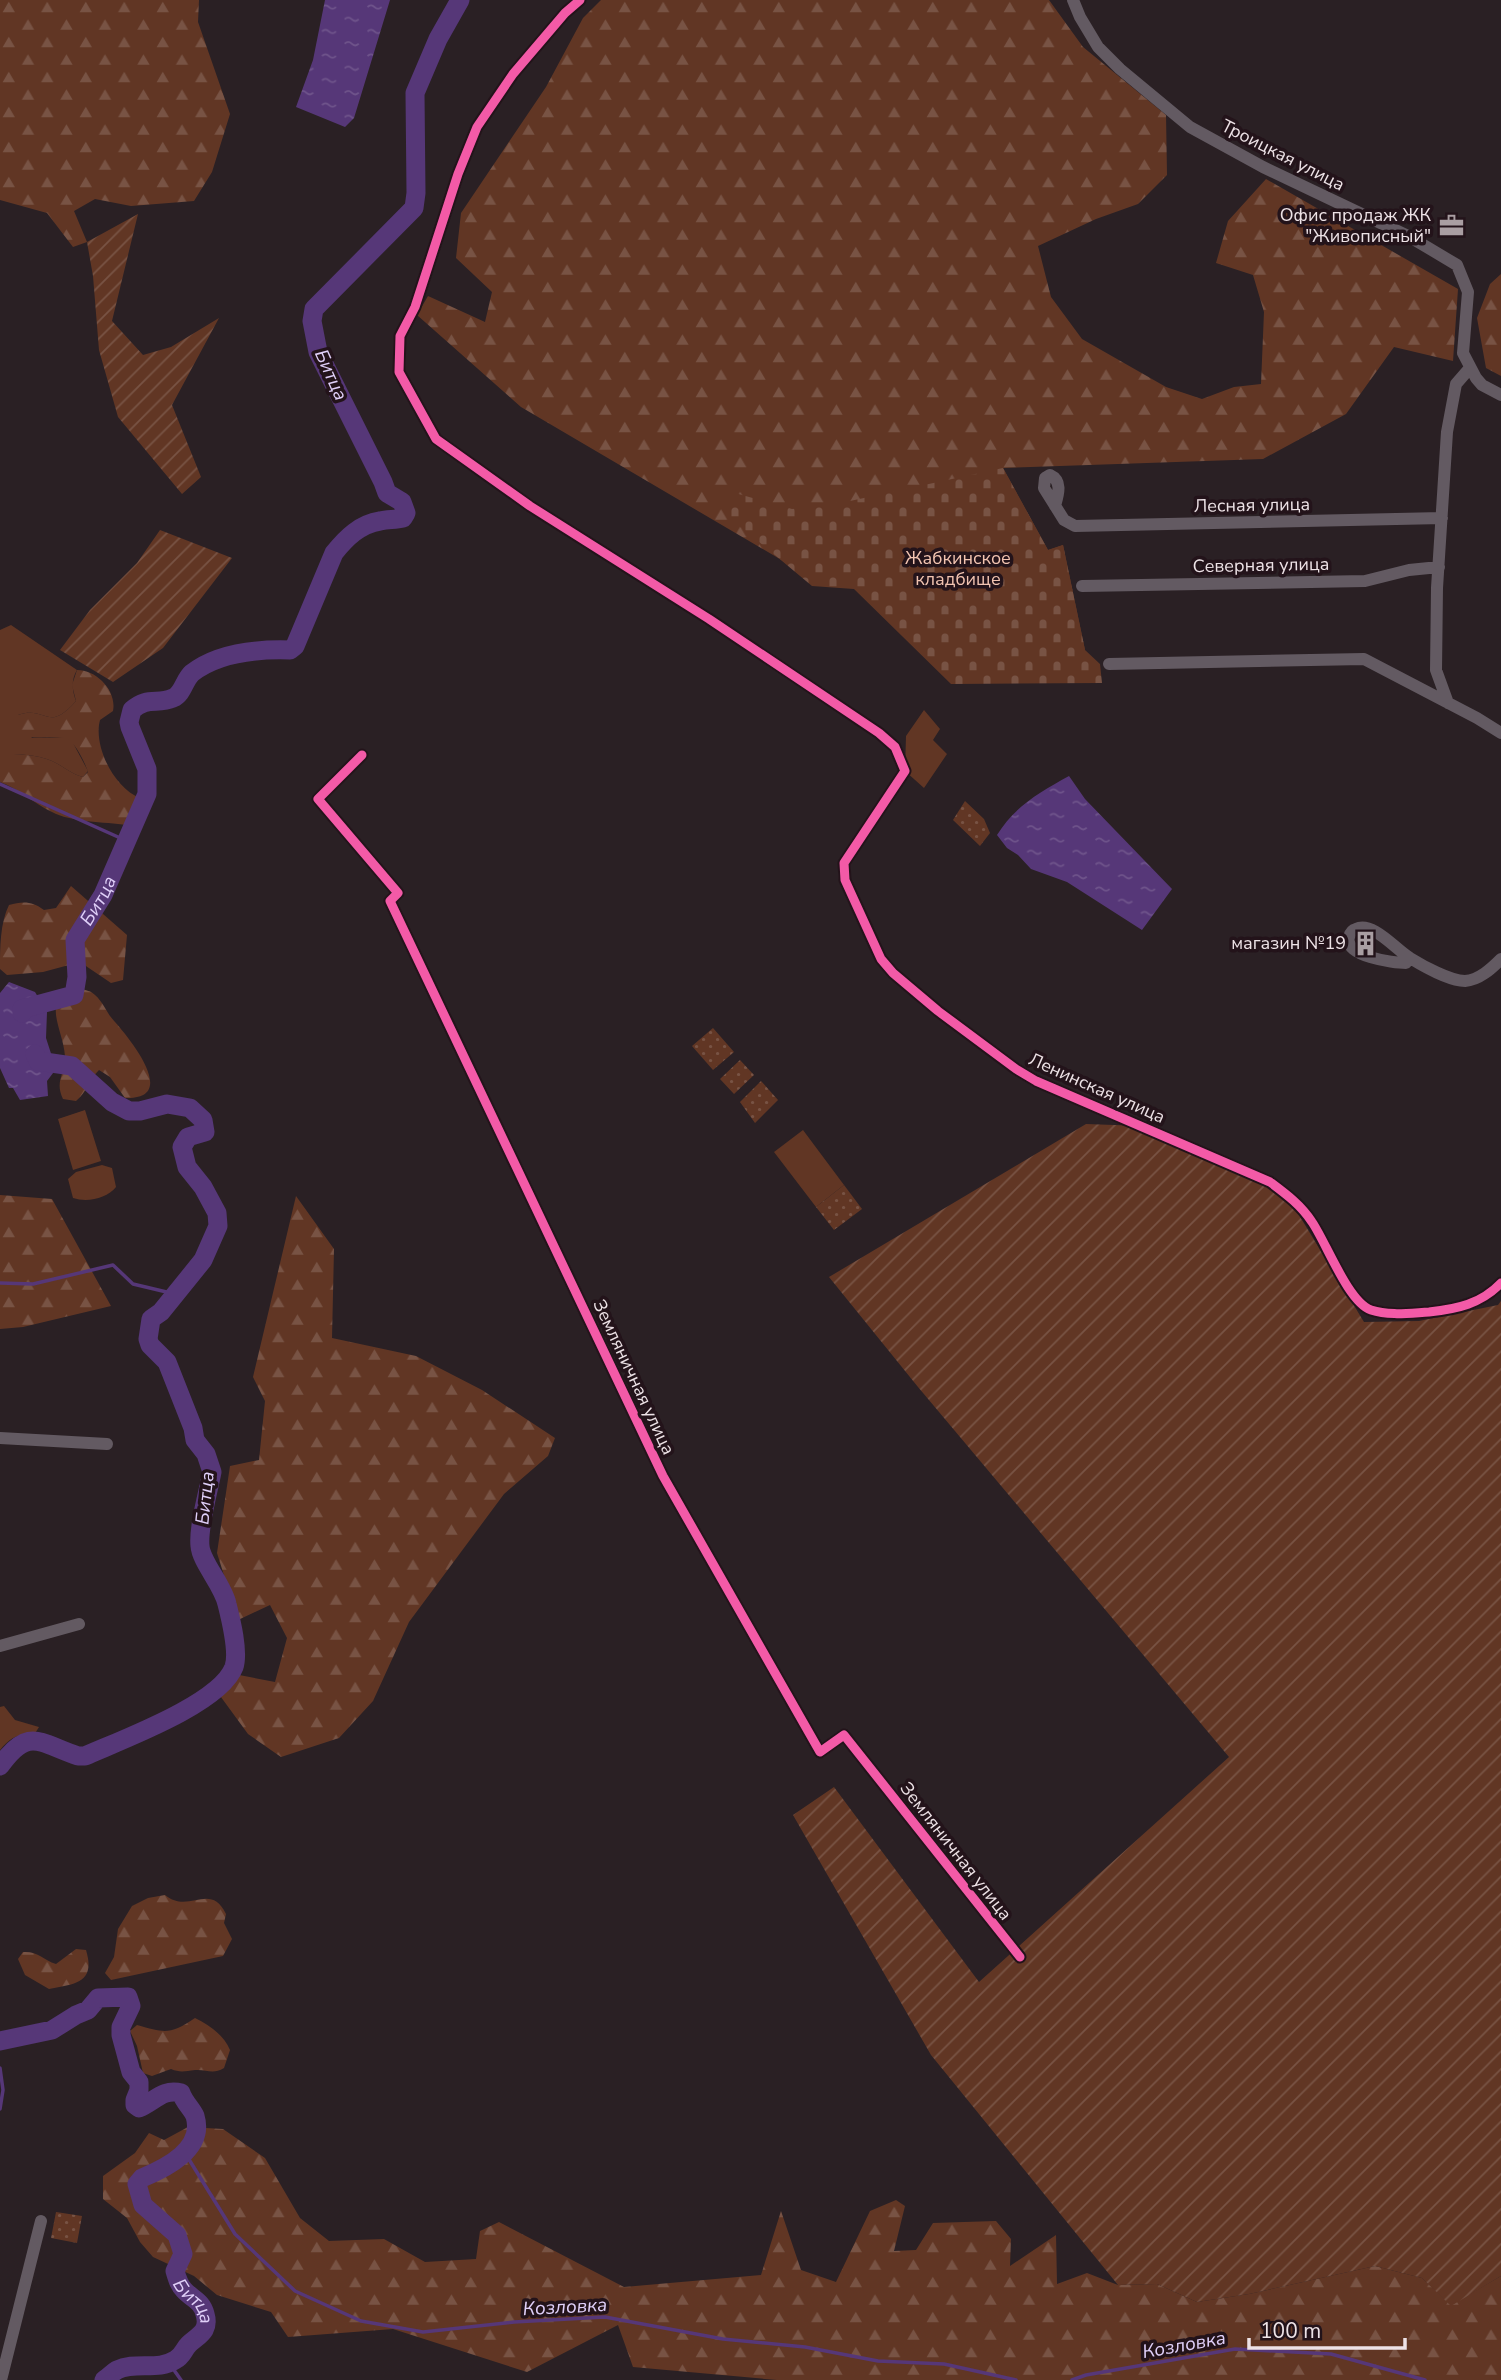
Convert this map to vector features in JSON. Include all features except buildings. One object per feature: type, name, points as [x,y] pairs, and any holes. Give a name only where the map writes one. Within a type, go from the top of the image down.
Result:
[{"type":"street","name":"Ленинская улица","points":[[580,0],[565,13],[513,74],[477,127],[458,174],[415,307],[400,336],[399,372],[436,439],[530,506],[709,619],[879,733],[895,747],[905,771],[844,863],[845,880],[881,959],[929,1004],[1036,1081],[1269,1182],[1293,1198],[1312,1222],[1356,1299],[1368,1309],[1388,1314],[1453,1310],[1479,1301],[1501,1283]]},
{"type":"street","name":"Троицкая улица","points":[[1073,0],[1098,47],[1120,69],[1190,127],[1262,167],[1410,237],[1457,265],[1468,292],[1463,353],[1469,369]]},
{"type":"street","points":[[1448,703],[1438,675],[1436,656],[1447,432],[1456,384],[1469,369],[1482,385],[1501,395]]},
{"type":"street","name":"Лесная улица","points":[[1055,506],[1064,520],[1075,526],[1443,518]]},
{"type":"street","name":"Северная улица","points":[[1082,586],[1365,581],[1409,570],[1439,568]]},
{"type":"street","points":[[1109,664],[1364,659],[1501,733]]},
{"type":"street","points":[[1424,690],[1438,675]]},
{"type":"street","name":"Земляничная улица","points":[[362,755],[318,800],[398,894],[390,901],[663,1476],[820,1752],[844,1735],[1020,1957]]},
{"type":"street","points":[[1409,958],[1440,974],[1464,981],[1478,977],[1501,959]]},
{"type":"street","points":[[0,1438],[107,1444]]},
{"type":"street","points":[[0,1646],[79,1624]]},
{"type":"street","points":[[1,2380],[41,2221]]},
{"type":"green space","points":[[0,0],[199,0],[198,22],[230,114],[212,172],[194,201],[131,206],[95,199],[74,211],[87,242],[73,247],[47,213],[0,200]]},
{"type":"green space","points":[[601,0],[1049,0],[1083,47],[1166,115],[1167,175],[1138,204],[1096,219],[1038,246],[1051,297],[1082,339],[1166,387],[1202,399],[1234,387],[1261,384],[1264,312],[1253,275],[1216,263],[1228,221],[1266,179],[1458,289],[1453,361],[1394,347],[1346,414],[1263,459],[1003,468],[1048,550],[1063,545],[1085,650],[866,573],[812,578],[521,407],[417,315],[428,296],[485,322],[492,292],[456,258],[461,213],[546,87],[583,18]]},
{"type":"green space","points":[[138,214],[112,321],[143,355],[171,347],[219,318],[172,405],[201,477],[182,494],[118,417],[99,350],[93,276],[87,242]]},
{"type":"green space","points":[[1501,274],[1501,376],[1486,368],[1477,318],[1490,284]]},
{"type":"green space","name":"Жабкинское кладбище","points":[[1003,468],[1048,550],[1063,545],[1085,650],[1100,664],[1102,683],[951,684],[854,589],[812,586],[728,516],[728,491],[792,509],[850,501]]},
{"type":"green space","points":[[160,530],[232,558],[163,648],[113,682],[60,650],[90,610],[137,563]]},
{"type":"green space","points":[[11,625],[77,670],[73,685],[76,701],[66,711],[53,717],[35,713],[18,715],[32,738],[65,737],[72,741],[88,771],[83,777],[46,759],[0,754],[0,630]]},
{"type":"green space","points":[[77,670],[98,678],[112,696],[113,711],[100,720],[100,742],[114,776],[140,798],[127,825],[78,820],[59,815],[0,782],[0,754],[46,759],[83,777],[88,772],[77,749],[67,739],[25,736],[17,726],[18,715],[35,713],[53,717],[66,711],[76,701],[72,685]]},
{"type":"green space","points":[[924,710],[940,729],[933,740],[947,754],[924,788],[905,771],[906,736]]},
{"type":"green space","points":[[965,801],[984,819],[990,833],[980,846],[953,820]]},
{"type":"green space","points":[[71,886],[127,935],[123,980],[111,983],[80,962],[43,972],[7,975],[0,969],[0,953],[2,928],[9,905],[27,903],[44,910],[56,908]]},
{"type":"green space","points":[[80,989],[98,998],[139,1054],[150,1079],[149,1089],[141,1096],[125,1098],[110,1077],[99,1070],[76,1101],[63,1099],[60,1082],[65,1056],[56,1006],[67,993]]},
{"type":"green space","points":[[713,1028],[734,1052],[713,1070],[692,1046]]},
{"type":"green space","points":[[740,1060],[754,1075],[734,1094],[720,1079]]},
{"type":"green space","points":[[761,1081],[778,1100],[755,1123],[740,1102]]},
{"type":"green space","points":[[85,1110],[101,1161],[73,1170],[58,1119]]},
{"type":"green space","points":[[1086,1124],[1142,1126],[1288,1197],[1364,1322],[1419,1321],[1498,1305],[1501,1301],[1501,2276],[1451,2306],[1422,2278],[1375,2266],[1249,2294],[1197,2302],[1157,2284],[1118,2285],[931,2055],[793,1815],[834,1787],[979,1982],[1229,1757],[829,1277]]},
{"type":"green space","points":[[803,1130],[844,1185],[816,1207],[774,1152]]},
{"type":"green space","points":[[102,1165],[112,1168],[116,1187],[97,1198],[73,1198],[68,1179],[76,1172]]},
{"type":"green space","points":[[844,1185],[862,1209],[834,1230],[816,1207]]},
{"type":"green space","points":[[0,1195],[52,1199],[111,1306],[23,1327],[0,1329]]},
{"type":"green space","points":[[296,1196],[334,1249],[332,1338],[416,1356],[482,1390],[555,1438],[548,1456],[504,1494],[409,1622],[373,1701],[339,1738],[281,1757],[248,1734],[218,1693],[234,1674],[275,1682],[287,1638],[270,1605],[238,1620],[217,1553],[230,1466],[259,1460],[265,1401],[253,1377]]},
{"type":"green space","points":[[4,1706],[15,1720],[39,1727],[34,1735],[15,1737],[0,1750],[0,1707]]},
{"type":"green space","points":[[165,1895],[182,1902],[206,1899],[220,1905],[226,1914],[224,1923],[232,1939],[223,1956],[111,1980],[105,1973],[114,1957],[118,1929],[132,1906],[148,1898]]},
{"type":"green space","points":[[76,1949],[86,1950],[86,1976],[75,1983],[49,1989],[25,1975],[18,1959],[23,1952],[28,1952],[56,1964]]},
{"type":"green space","points":[[195,2018],[216,2031],[230,2050],[224,2068],[213,2071],[171,2069],[152,2076],[143,2073],[137,2046],[130,2031],[137,2025],[161,2031],[173,2030]]},
{"type":"green space","points":[[188,2127],[223,2129],[265,2158],[300,2218],[329,2241],[384,2239],[425,2262],[476,2259],[480,2231],[499,2222],[624,2287],[761,2275],[781,2211],[801,2270],[836,2282],[870,2211],[896,2200],[905,2206],[894,2251],[916,2250],[933,2223],[996,2221],[1011,2239],[1010,2266],[1056,2235],[1057,2284],[1087,2273],[1118,2285],[1157,2284],[1197,2302],[1249,2294],[1375,2266],[1422,2278],[1451,2305],[1501,2276],[1501,2380],[777,2380],[633,2367],[618,2325],[527,2372],[393,2329],[288,2337],[271,2312],[217,2295],[194,2276],[153,2257],[140,2242],[127,2218],[103,2199],[103,2176],[135,2153],[149,2133],[164,2140]]},
{"type":"green space","points":[[56,2212],[82,2216],[77,2243],[51,2238]]},
{"type":"water","points":[[325,0],[390,0],[354,118],[345,127],[296,107],[313,60]]},
{"type":"water","points":[[1069,776],[1085,799],[1172,889],[1142,930],[1067,882],[1031,869],[1007,848],[997,835],[1020,808]]},
{"type":"water","points":[[9,982],[35,992],[47,1012],[46,1038],[56,1069],[47,1081],[48,1096],[20,1100],[13,1088],[9,1088],[0,1068],[0,993]]},
{"type":"waterway","name":"Битца","points":[[22,1013],[22,1009],[74,995],[77,977],[75,940],[103,895],[147,794],[147,769],[129,722],[132,710],[143,703],[176,696],[192,673],[214,660],[252,651],[290,650],[295,646],[334,553],[339,547],[354,532],[366,525],[403,518],[406,513],[402,502],[387,493],[318,352],[312,321],[314,309],[414,208],[415,93],[438,39],[460,0]]},
{"type":"waterway","points":[[0,784],[127,841]]},
{"type":"waterway","name":"Битца","points":[[0,1766],[10,1754],[27,1742],[44,1743],[78,1756],[85,1756],[144,1731],[210,1694],[225,1681],[234,1667],[236,1653],[225,1597],[204,1559],[200,1546],[202,1520],[212,1472],[206,1454],[195,1440],[193,1428],[167,1362],[150,1345],[148,1339],[151,1319],[161,1312],[203,1260],[218,1226],[217,1213],[203,1187],[187,1167],[182,1147],[188,1137],[205,1132],[203,1120],[190,1108],[167,1104],[129,1111],[112,1102],[72,1066],[38,1061],[35,1054]]},
{"type":"waterway","points":[[0,1283],[33,1284],[113,1265],[133,1284],[175,1294]]},
{"type":"waterway","name":"Битца","points":[[0,2041],[52,2030],[88,2010],[98,1998],[128,1997],[131,2006],[121,2027],[121,2035],[131,2072],[139,2082],[135,2105],[139,2108],[169,2092],[181,2093],[195,2116],[197,2128],[189,2147],[172,2163],[142,2178],[137,2184],[143,2205],[177,2235],[183,2254],[175,2271],[182,2288],[204,2310],[205,2329],[175,2360],[161,2365],[124,2367],[104,2380]]},
{"type":"waterway","points":[[0,2068],[3,2090],[0,2109]]},
{"type":"waterway","name":"Козловка","points":[[185,2153],[235,2234],[295,2291],[361,2321],[423,2332],[514,2322],[605,2317],[723,2339],[805,2347],[878,2361],[944,2364],[1016,2380]]},
{"type":"waterway","name":"Козловка","points":[[1072,2380],[1086,2375],[1235,2349],[1331,2354],[1425,2380]]},
{"type":"waterway","points":[[169,2363],[181,2380]]},
{"type":"cycle path","points":[[580,0],[565,13],[513,74],[477,127],[458,174],[415,307],[400,336],[399,372],[436,439],[530,506],[709,619],[879,733],[895,747],[905,771],[844,863],[845,880],[881,959],[893,973],[938,1011],[1036,1081],[1270,1182],[1308,1216],[1354,1296],[1371,1310],[1400,1314],[1449,1309],[1477,1301],[1501,1283]]},
{"type":"cycle path","points":[[362,755],[318,799],[398,893],[390,901],[663,1476],[820,1752],[844,1735],[1020,1957]]},
{"type":"place","name":"Офис продаж ЖК \"Живописный\"","points":[[1451,225]]},
{"type":"place","name":"магазин №19","points":[[1366,943]]}]
